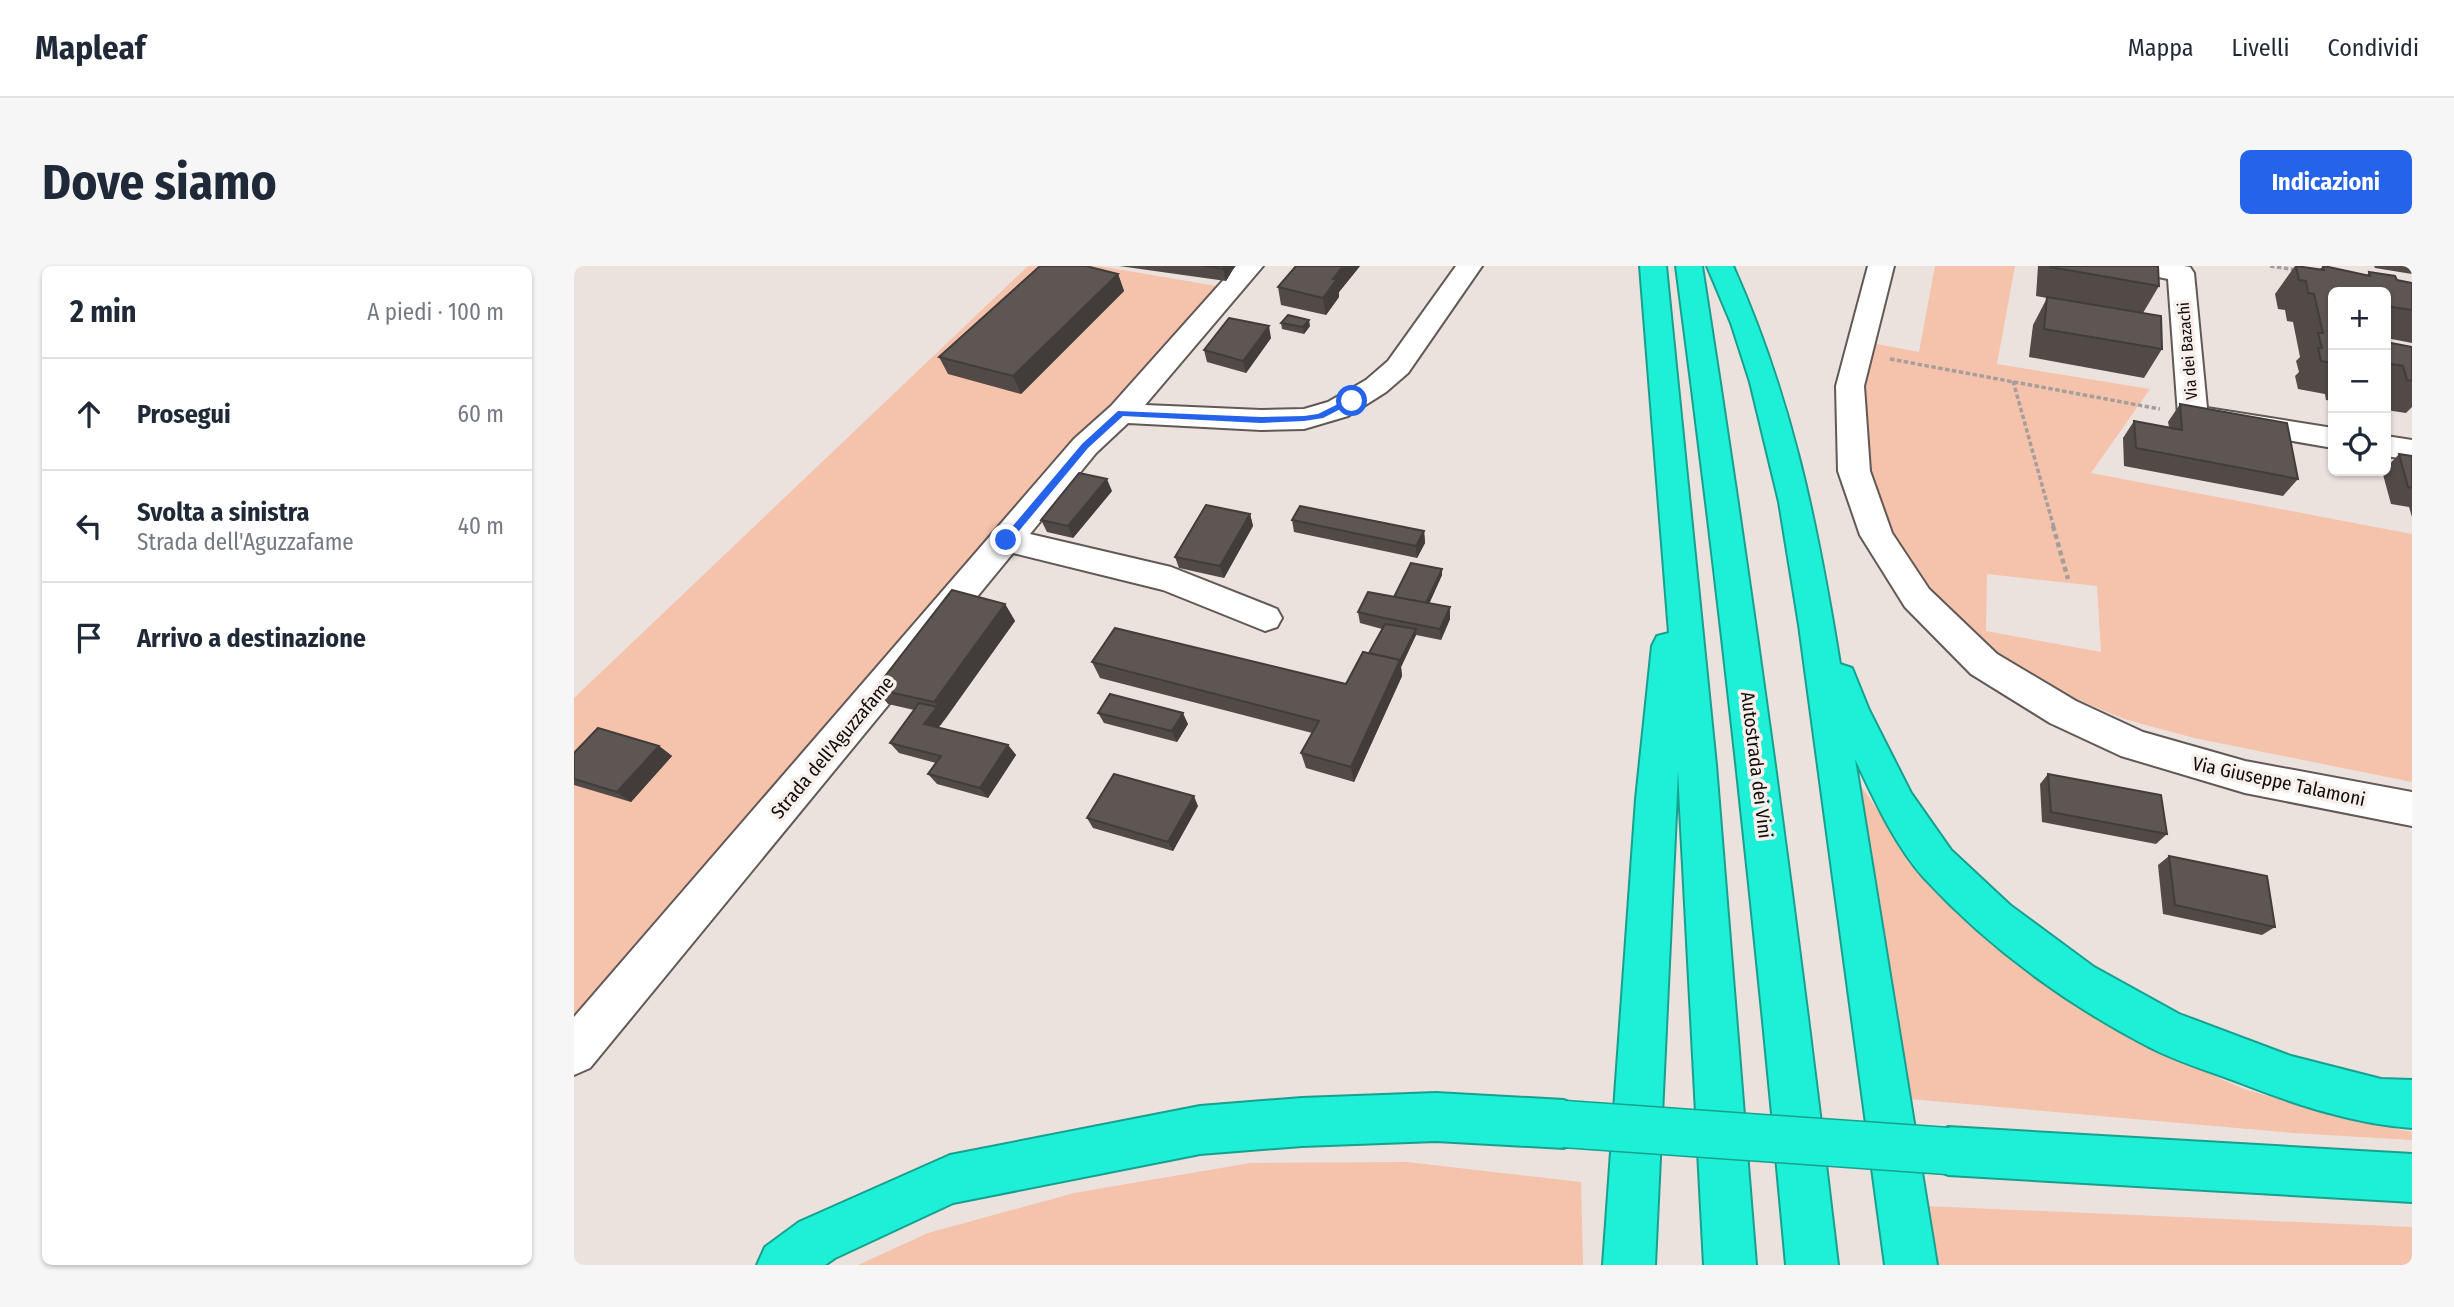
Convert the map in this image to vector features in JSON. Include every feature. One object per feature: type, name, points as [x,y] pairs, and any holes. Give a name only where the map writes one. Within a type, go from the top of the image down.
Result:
[{"type":"highway","points":[[1653,266],[1680,532],[1713,965],[1730,1265]]},
{"type":"highway","name":"Autostrada dei Vini","points":[[1689,266],[1729,544],[1779,944],[1812,1265]]},
{"type":"highway","points":[[1720,266],[1759,361],[1786,459],[1811,594],[1911,1265]]},
{"type":"highway","points":[[1629,1265],[1656,799],[1680,532]]},
{"type":"highway","points":[[1811,594],[1850,710],[1897,805],[1937,863],[1995,919],[2078,982],[2166,1032],[2291,1079],[2381,1102],[2412,1104]]},
{"type":"highway","points":[[783,1265],[817,1240],[950,1179],[1200,1130],[1303,1122],[1436,1117],[2412,1178]]},
{"type":"street","name":"Strada dell'Aguzzafame","points":[[574,1052],[1085,446],[1121,413],[1250,266]]},
{"type":"street","points":[[1121,413],[1261,420],[1304,419],[1338,409],[1376,386],[1398,368],[1469,266]]},
{"type":"street","name":"Via Giuseppe Talamoni","points":[[1881,266],[1850,386],[1854,471],[1876,535],[1917,598],[1984,664],[2063,712],[2134,745],[2245,777],[2412,809]]},
{"type":"street","name":"Via dei Bazachi","points":[[2138,266],[2180,269],[2193,415],[2328,437]]},
{"type":"street","points":[[2391,447],[2412,450]]},
{"type":"street","points":[[1006,540],[1171,579],[1265,618]]},
{"type":"path","points":[[2270,266],[2309,272]]},
{"type":"path","points":[[1858,353],[2193,415]]},
{"type":"path","points":[[2013,381],[2068,579]]},
{"type":"shaded area","points":[[1028,266],[1099,266],[1228,288],[574,1054],[574,698]]},
{"type":"shaded area","points":[[1935,266],[2015,266],[1997,364],[2150,389],[2091,473],[2412,534],[2412,782],[2194,738],[2124,719],[2057,691],[1985,647],[1878,535],[1851,387],[1861,341],[1919,352]],"holes":[[[1987,574],[2097,586],[2101,652],[1986,631]]]},
{"type":"shaded area","points":[[1859,783],[1889,827],[2052,988],[2089,1013],[2141,1044],[2244,1089],[2347,1119],[2412,1132],[2412,1140],[2293,1133],[1909,1099]]},
{"type":"shaded area","points":[[1407,1162],[1581,1182],[1583,1265],[858,1265],[928,1233],[1074,1193],[1250,1163]]},
{"type":"shaded area","points":[[1925,1206],[2412,1227],[2412,1265],[1934,1265]]},
{"type":"building","points":[[1040,266],[1086,266],[1118,274],[1013,376],[939,357]]},
{"type":"building","points":[[1296,266],[1343,266],[1323,298],[1278,287]]},
{"type":"building","points":[[2158,266],[2159,286],[2050,267]]},
{"type":"building","points":[[2296,266],[2324,270],[2324,266],[2370,276],[2369,272],[2395,276],[2397,280],[2412,283],[2412,310],[2391,307],[2391,287],[2328,287],[2328,362],[2321,361],[2318,348],[2322,348],[2318,333],[2323,333],[2314,294],[2308,293],[2306,281],[2299,280]]},
{"type":"building","points":[[2047,297],[2161,316],[2162,349],[2044,329]]},
{"type":"building","points":[[1288,315],[1309,320],[1303,327],[1281,323]]},
{"type":"building","points":[[1229,318],[1269,326],[1243,361],[1204,350]]},
{"type":"building","points":[[2391,343],[2412,347],[2412,381],[2407,380],[2403,366],[2391,364]]},
{"type":"building","points":[[2180,404],[2287,423],[2298,479],[2136,448],[2134,421],[2182,430]]},
{"type":"building","points":[[2399,454],[2412,456],[2412,488],[2408,487]]},
{"type":"building","points":[[1079,473],[1107,479],[1068,526],[1041,520]]},
{"type":"building","points":[[1206,505],[1250,514],[1220,566],[1175,557]]},
{"type":"building","points":[[1300,506],[1424,531],[1416,546],[1292,520]]},
{"type":"building","points":[[1411,563],[1442,569],[1426,603],[1394,597]]},
{"type":"building","points":[[952,590],[1005,604],[934,702],[875,689]]},
{"type":"building","points":[[1368,592],[1450,607],[1440,629],[1358,612]]},
{"type":"building","points":[[1385,624],[1416,629],[1400,661],[1369,653]]},
{"type":"building","points":[[1115,628],[1346,684],[1363,652],[1400,660],[1351,767],[1301,753],[1319,721],[1092,662]]},
{"type":"building","points":[[1110,694],[1183,713],[1172,731],[1098,713]]},
{"type":"building","points":[[919,703],[937,707],[924,724],[1008,745],[980,788],[928,774],[941,756],[890,743]]},
{"type":"building","points":[[598,728],[659,746],[617,792],[574,779],[574,753]]},
{"type":"building","points":[[1114,774],[1194,796],[1168,842],[1087,818]]},
{"type":"building","points":[[2048,774],[2161,795],[2167,834],[2051,812]]},
{"type":"building","points":[[2169,856],[2267,876],[2275,927],[2175,905]]},
{"type":"route","points":[[1006,540],[1085,446],[1121,413],[1261,420],[1304,419],[1320,416],[1352,401]]}]
